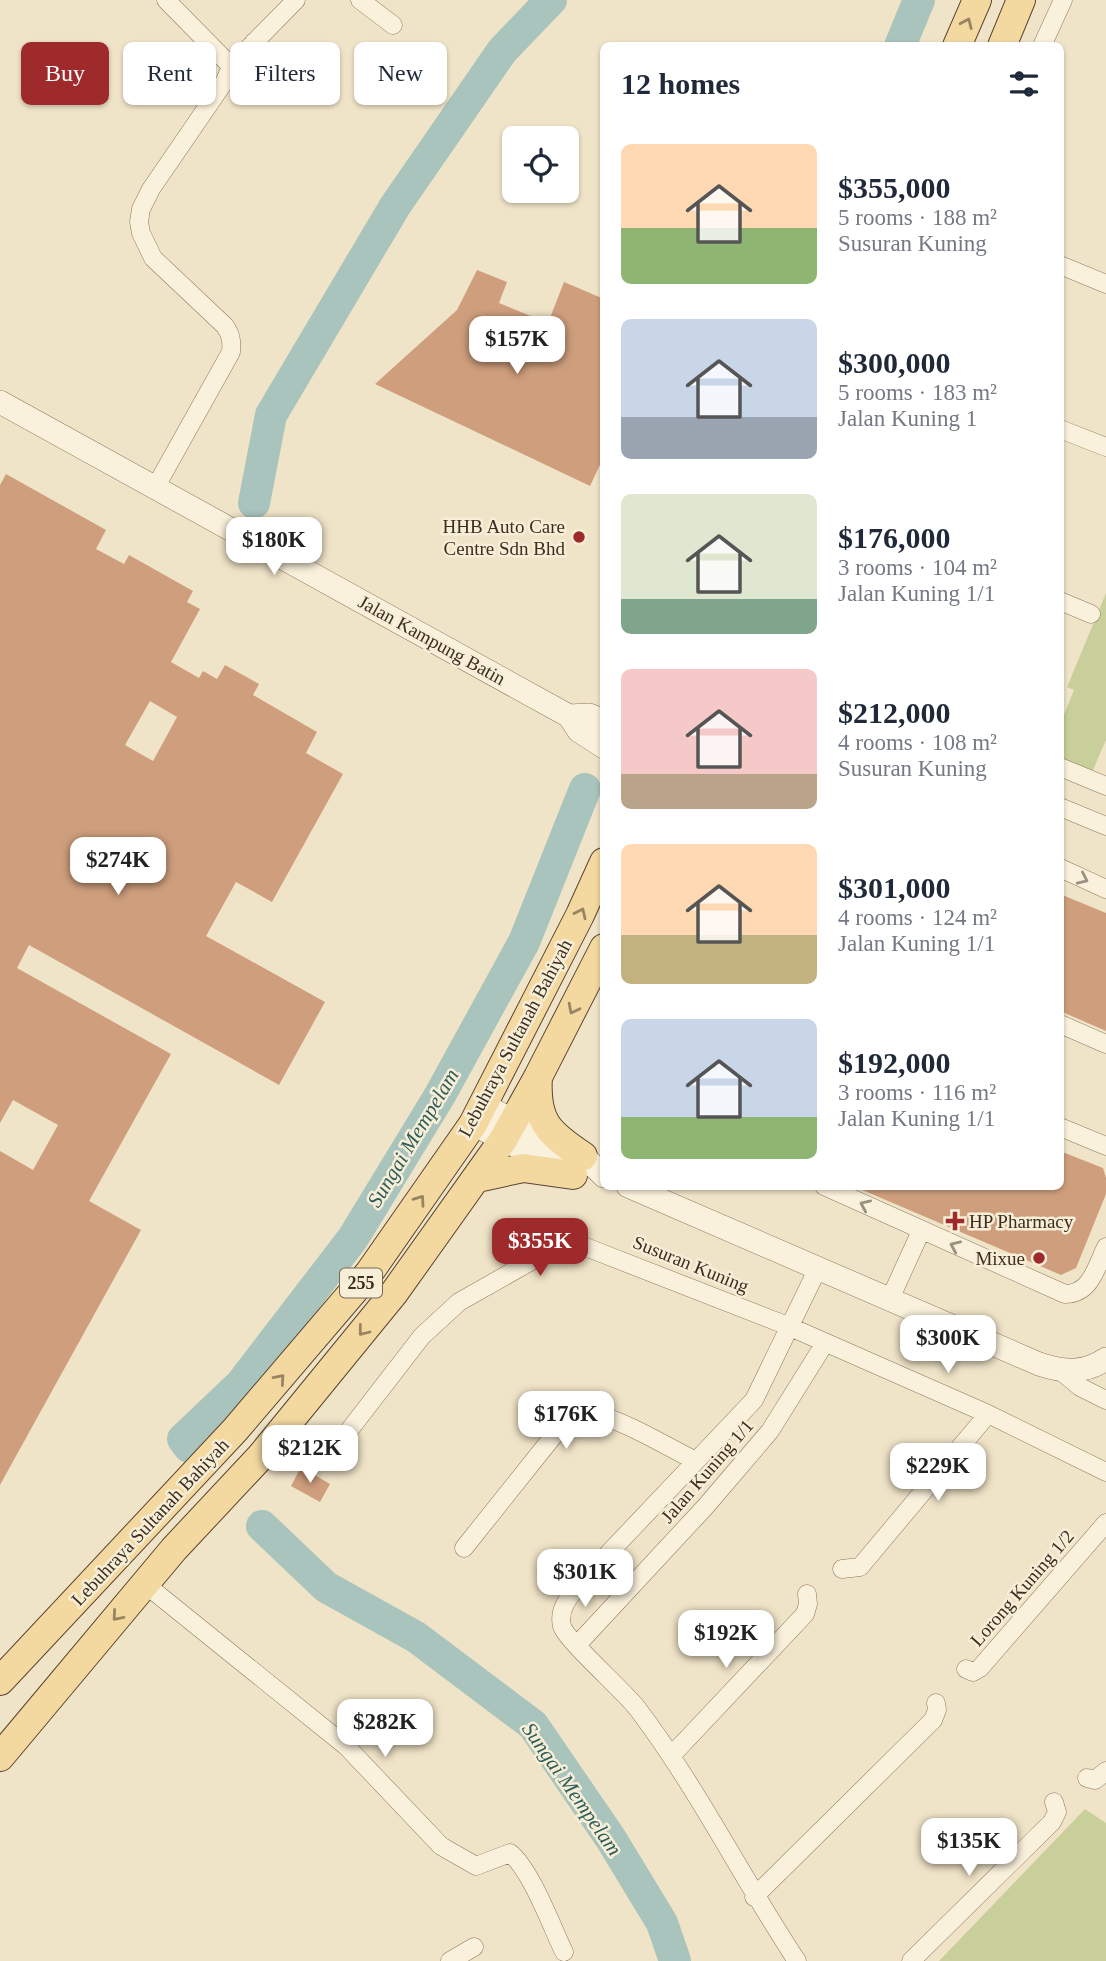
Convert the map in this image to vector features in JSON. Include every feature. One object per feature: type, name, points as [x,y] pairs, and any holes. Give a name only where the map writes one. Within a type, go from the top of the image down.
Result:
[{"type":"main road","points":[[959,42],[976,0]]},
{"type":"main road","points":[[1004,42],[1021,0]]},
{"type":"main road","name":"Lebuhraya Sultanah Bahiyah","points":[[0,1681],[235,1430],[369,1273],[478,1115],[600,871]]},
{"type":"main road","name":"Lebuhraya Sultanah Bahiyah","points":[[0,1757],[210,1509],[261,1456],[394,1293],[508,1131],[600,956]]},
{"type":"main road","points":[[538,1077],[537,1097],[541,1117],[551,1134],[590,1171]]},
{"type":"main road","points":[[477,1178],[523,1168],[590,1171]]},
{"type":"street","points":[[166,0],[230,65]]},
{"type":"street","points":[[254,41],[296,0]]},
{"type":"street","points":[[360,0],[393,25]]},
{"type":"street","points":[[1044,42],[1063,0]]},
{"type":"street","points":[[155,488],[231,352],[232,343],[231,334],[225,326],[153,258],[141,233],[141,209],[151,189],[225,81],[230,68]]},
{"type":"street","points":[[1064,267],[1106,284]]},
{"type":"street","name":"Jalan Kampung Batin","points":[[0,402],[569,716],[579,731],[600,744]]},
{"type":"street","points":[[1064,431],[1106,447]]},
{"type":"street","points":[[1064,603],[1091,614]]},
{"type":"street","name":"Jalan Kampung Batin","points":[[569,716],[589,715],[600,719]]},
{"type":"street","points":[[1064,769],[1106,786]]},
{"type":"street","points":[[1064,809],[1106,827]]},
{"type":"street","points":[[1064,870],[1106,889]]},
{"type":"street","points":[[1064,1026],[1106,1044]]},
{"type":"street","points":[[478,1115],[590,1171]]},
{"type":"street","points":[[1064,1129],[1106,1146]]},
{"type":"street","points":[[637,1190],[1062,1372],[1080,1387],[1106,1400]]},
{"type":"street","points":[[833,1190],[1065,1294],[1077,1294],[1086,1289],[1106,1247]]},
{"type":"street","points":[[890,1299],[921,1231]]},
{"type":"street","name":"Susuran Kuning","points":[[340,1460],[338,1451],[344,1437],[433,1324],[474,1292],[564,1246],[578,1244],[592,1247],[788,1326],[988,1414],[1106,1472]]},
{"type":"street","points":[[797,1961],[754,1897],[672,1755],[627,1695],[563,1631],[560,1615],[562,1606],[754,1400],[818,1268]]},
{"type":"street","name":"Jalan Kuning 1/1","points":[[577,1645],[714,1497],[770,1431],[825,1343]]},
{"type":"street","points":[[1062,1372],[1084,1369],[1106,1359]]},
{"type":"street","points":[[851,1568],[988,1414]]},
{"type":"street","points":[[464,1548],[555,1434],[566,1423],[578,1417],[603,1416],[696,1461]]},
{"type":"street","name":"Lorong Kuning 1/2","points":[[966,1669],[973,1672],[980,1668],[1106,1523]]},
{"type":"street","points":[[145,1584],[346,1746],[441,1846],[476,1866],[510,1853],[515,1857],[527,1872],[564,1952]]},
{"type":"street","points":[[672,1755],[805,1614],[807,1594]]},
{"type":"street","points":[[754,1897],[933,1720],[937,1710],[936,1703]]},
{"type":"street","points":[[1087,1778],[1095,1780],[1106,1771]]},
{"type":"street","points":[[911,1961],[1052,1822],[1057,1812],[1054,1802]]},
{"type":"street","points":[[450,1961],[474,1947]]},
{"type":"green space","points":[[1106,593],[1106,740],[1090,777],[1064,765],[1064,715],[1074,690],[1067,687]]},
{"type":"green space","points":[[1085,1809],[1106,1823],[1106,1961],[939,1961]]},
{"type":"building","points":[[477,270],[507,282],[499,303],[548,323],[564,282],[600,297],[600,465],[590,486],[375,384],[457,310]]},
{"type":"building","points":[[6,474],[106,530],[96,549],[124,564],[129,555],[193,591],[187,602],[200,609],[171,662],[199,678],[203,671],[217,679],[225,665],[259,684],[253,695],[317,732],[306,753],[343,774],[272,902],[236,882],[206,936],[325,1002],[279,1085],[29,945],[17,968],[171,1054],[89,1201],[141,1230],[0,1485],[0,1151],[33,1170],[58,1125],[13,1100],[0,1123],[0,485]],"holes":[[[150,701],[177,717],[153,761],[125,745]]]},
{"type":"building","points":[[1064,896],[1106,913],[1106,1031],[1064,1013]]},
{"type":"building","points":[[1064,1153],[1103,1168],[1106,1194],[1076,1268],[1061,1275],[862,1190],[1064,1190]]},
{"type":"building","points":[[301,1467],[330,1484],[320,1502],[291,1486]]},
{"type":"waterway","points":[[254,503],[271,415],[395,206],[502,51],[551,0]]},
{"type":"waterway","name":"Sungai Mempelam","points":[[902,42],[919,0]]},
{"type":"waterway","name":"Sungai Mempelam","points":[[189,1447],[183,1439],[241,1384],[353,1238],[440,1095],[524,942],[585,789]]},
{"type":"waterway","name":"Sungai Mempelam","points":[[262,1526],[326,1587],[416,1637],[533,1725],[611,1839],[662,1923],[675,1961]]},
{"type":"place","name":"HHB Auto Care Centre Sdn Bhd","points":[[579,537]]},
{"type":"place","name":"HP Pharmacy","points":[[955,1221]]},
{"type":"place","name":"Mixue","points":[[1039,1258]]}]
